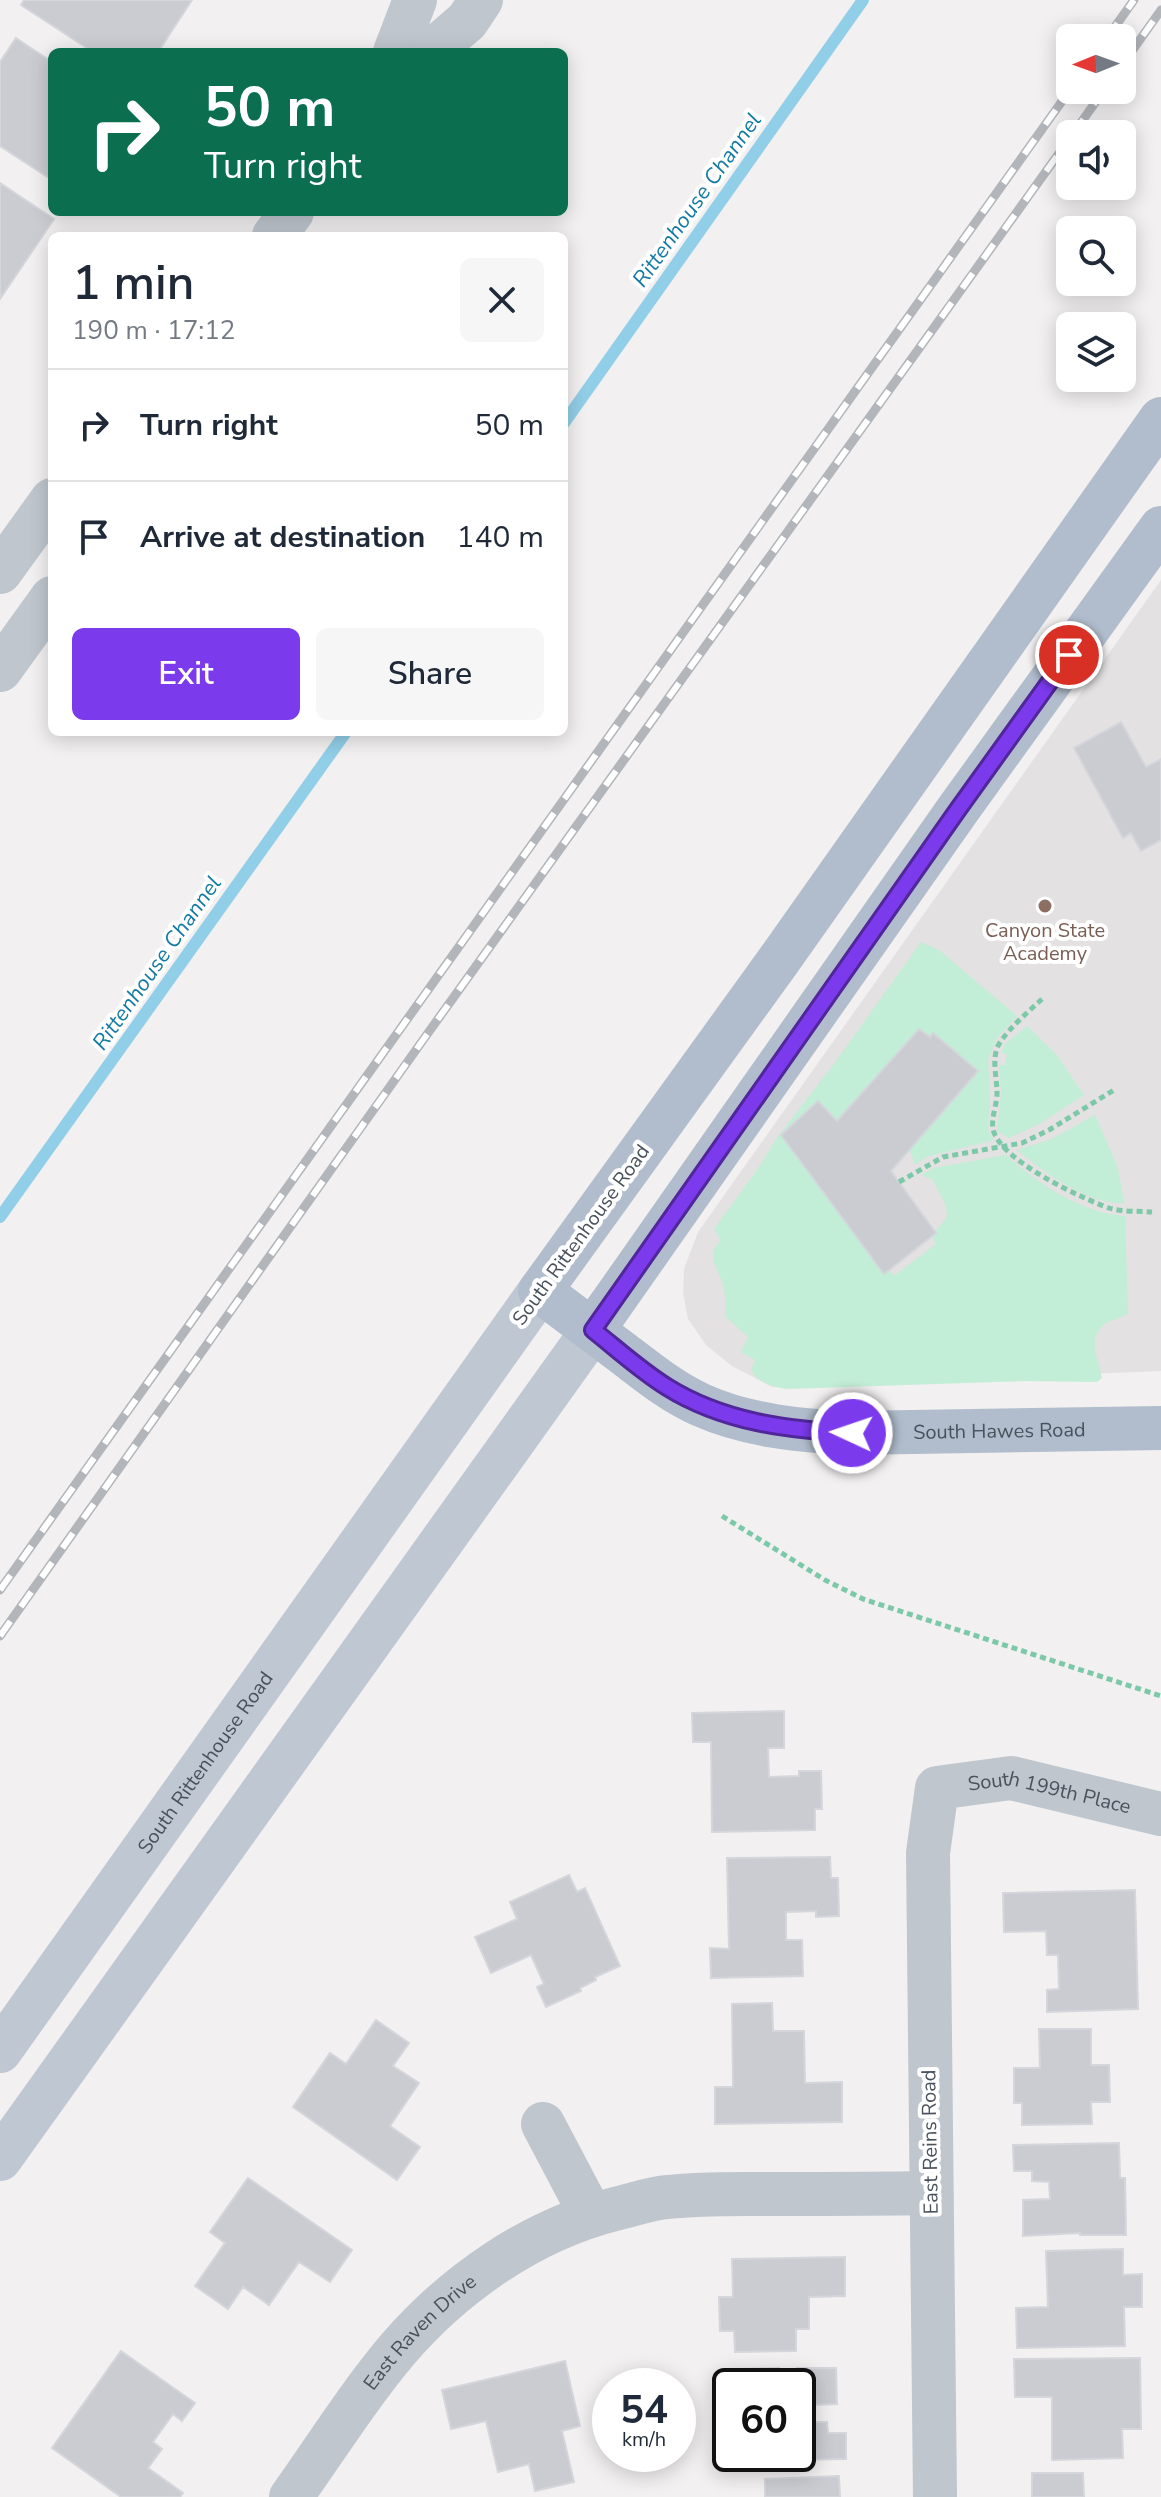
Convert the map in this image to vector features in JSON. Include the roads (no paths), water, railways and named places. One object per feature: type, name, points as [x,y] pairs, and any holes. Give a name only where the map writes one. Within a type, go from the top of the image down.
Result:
[{"type":"main road","name":"South Rittenhouse Road","points":[[0,2051],[1161,419]]},
{"type":"main road","points":[[0,2159],[1161,528]]},
{"type":"main road","name":"South Hawes Road","points":[[540,1291],[666,1386],[701,1405],[757,1422],[810,1431],[852,1433],[1161,1428]]},
{"type":"street","points":[[397,48],[415,0]]},
{"type":"street","points":[[436,48],[467,21],[481,0]]},
{"type":"street","points":[[0,572],[48,506]]},
{"type":"street","points":[[0,670],[48,604]]},
{"type":"street","name":"South 199th Place","points":[[937,1788],[1011,1778],[1161,1814]]},
{"type":"street","name":"East Reins Road","points":[[935,2497],[928,1853],[937,1788]]},
{"type":"street","points":[[543,2124],[591,2215]]},
{"type":"street","name":"East Raven Drive","points":[[291,2497],[374,2380],[425,2321],[454,2294],[508,2256],[554,2231],[591,2215],[665,2197],[703,2194],[930,2193]]},
{"type":"waterway","name":"Rittenhouse Channel","points":[[568,417],[863,0]]},
{"type":"waterway","name":"Rittenhouse Channel","points":[[0,1217],[343,736]]},
{"type":"railway","points":[[1117,24],[1134,0]]},
{"type":"railway","points":[[1136,45],[1161,10]]},
{"type":"railway","points":[[0,1590],[1060,104]]},
{"type":"railway","points":[[1083,120],[1094,104]]},
{"type":"railway","points":[[0,1636],[1056,158]]},
{"type":"place","name":"Canyon State Academy","points":[[1045,906]]}]
